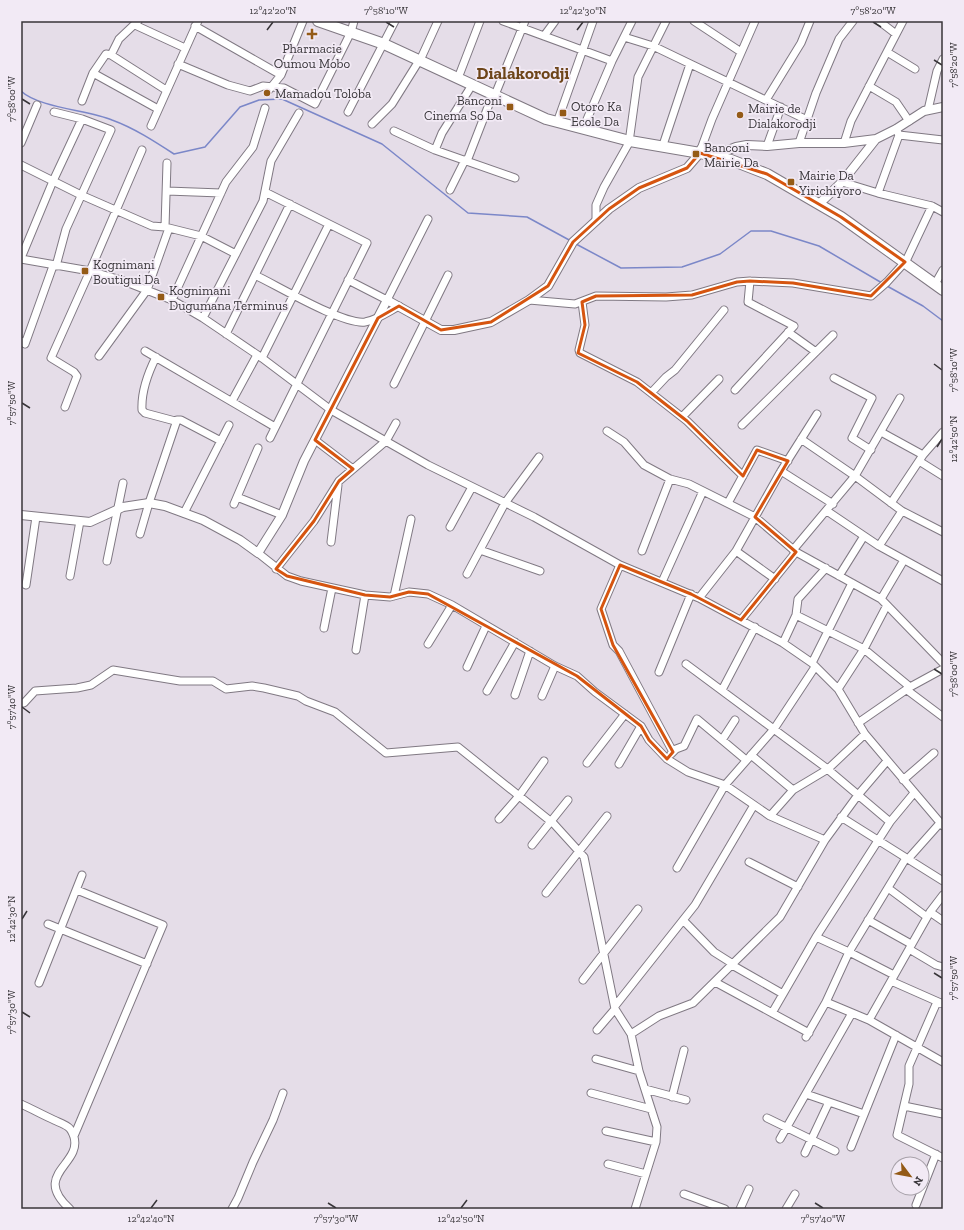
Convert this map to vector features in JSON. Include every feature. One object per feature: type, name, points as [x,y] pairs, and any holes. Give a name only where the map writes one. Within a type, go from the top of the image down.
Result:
[{"type":"main road","points":[[318,21],[352,27]]},
{"type":"main road","points":[[335,21],[460,73],[546,119],[630,138],[700,151]]},
{"type":"main road","points":[[421,58],[472,85],[495,92],[559,117],[630,138],[664,142],[750,162],[771,171],[821,203],[939,285]]},
{"type":"street","points":[[270,89],[281,75],[303,21]]},
{"type":"street","points":[[348,112],[395,21]]},
{"type":"street","points":[[372,124],[392,104],[421,58],[438,21]]},
{"type":"street","points":[[460,73],[480,21]]},
{"type":"street","points":[[503,21],[612,62]]},
{"type":"street","points":[[450,190],[466,161],[526,21]]},
{"type":"street","points":[[544,36],[555,21]]},
{"type":"street","points":[[559,117],[594,21]]},
{"type":"street","points":[[585,124],[632,21]]},
{"type":"street","points":[[596,221],[596,205],[630,138],[638,77],[666,21]]},
{"type":"street","points":[[694,21],[741,52]]},
{"type":"street","points":[[348,280],[442,330],[454,330],[490,322],[528,300],[548,286],[573,242],[609,209],[639,188],[687,168],[700,151],[712,119],[755,21]]},
{"type":"street","points":[[766,100],[800,43],[810,21]]},
{"type":"street","points":[[798,143],[816,93],[839,39],[853,21]]},
{"type":"street","points":[[878,21],[896,34]]},
{"type":"street","points":[[844,143],[851,121],[903,21]]},
{"type":"street","points":[[111,54],[119,39],[136,23],[185,48]]},
{"type":"street","points":[[151,126],[197,23],[281,75]]},
{"type":"street","points":[[178,64],[228,85],[250,91],[263,86],[270,89],[284,88],[315,104],[352,27]]},
{"type":"street","points":[[624,37],[653,46],[807,120]]},
{"type":"street","points":[[887,52],[915,69]]},
{"type":"street","points":[[82,100],[93,73],[105,55],[111,54],[166,90]]},
{"type":"street","points":[[928,110],[937,71],[943,59]]},
{"type":"street","points":[[664,142],[690,64]]},
{"type":"street","points":[[93,73],[158,109]]},
{"type":"street","points":[[435,150],[442,133],[472,85]]},
{"type":"street","points":[[870,86],[896,102],[908,121]]},
{"type":"street","points":[[21,143],[37,105]]},
{"type":"street","points":[[878,193],[898,132],[908,121],[924,111],[943,107]]},
{"type":"street","points":[[172,300],[226,182],[253,147],[265,108]]},
{"type":"street","points":[[767,146],[781,108]]},
{"type":"street","points":[[21,341],[25,344],[66,229],[110,130],[82,119],[54,112]]},
{"type":"street","points":[[203,318],[263,201],[271,161],[299,113]]},
{"type":"street","points":[[82,119],[53,181],[21,259],[54,266],[90,271],[121,280],[172,300],[203,318],[259,356],[331,410],[428,465],[534,517],[620,565],[691,594],[783,643],[814,665],[838,689],[865,734],[942,825],[907,859],[888,888],[849,952],[826,1002],[807,1035],[772,1013],[715,982]]},
{"type":"street","points":[[394,131],[435,150],[515,178]]},
{"type":"street","points":[[718,155],[736,147],[747,145],[767,146],[798,143],[844,143],[876,139],[898,132],[943,140]]},
{"type":"street","points":[[821,203],[842,182],[876,139]]},
{"type":"street","points":[[65,407],[78,376],[51,358],[142,150]]},
{"type":"street","points":[[99,356],[146,290],[167,227],[167,163]]},
{"type":"street","points":[[21,165],[82,195],[152,226],[167,227],[201,236],[236,254]]},
{"type":"street","points":[[842,182],[878,193],[932,206],[943,212]]},
{"type":"street","points":[[167,191],[221,192]]},
{"type":"street","points":[[264,192],[367,243],[270,438]]},
{"type":"street","points":[[226,334],[290,204]]},
{"type":"street","points":[[528,300],[575,304],[596,296],[692,295],[737,282],[750,281],[793,283],[871,296],[887,282],[905,262],[932,206]]},
{"type":"street","points":[[258,553],[282,515],[304,461],[428,219]]},
{"type":"street","points":[[232,401],[294,294],[329,224]]},
{"type":"street","points":[[939,285],[943,270]]},
{"type":"street","points":[[255,275],[332,314],[356,322],[365,322],[378,318],[399,306]]},
{"type":"street","points":[[394,384],[448,275]]},
{"type":"street","points":[[735,390],[794,326],[748,302],[750,281]]},
{"type":"street","points":[[582,302],[585,325],[579,350],[580,353],[637,382],[682,417],[743,476]]},
{"type":"street","points":[[651,393],[666,376],[675,370],[724,310]]},
{"type":"street","points":[[788,332],[816,352]]},
{"type":"street","points":[[742,425],[833,335]]},
{"type":"street","points":[[145,351],[275,427]]},
{"type":"street","points":[[156,357],[149,371],[145,385],[142,410],[145,413],[175,421],[178,419],[221,441]]},
{"type":"street","points":[[834,378],[872,398],[852,438],[871,450]]},
{"type":"street","points":[[682,417],[719,379]]},
{"type":"street","points":[[741,620],[855,476],[900,398]]},
{"type":"street","points":[[699,598],[736,551],[781,471],[817,414]]},
{"type":"street","points":[[140,534],[175,421]]},
{"type":"street","points":[[276,569],[314,520],[339,481],[386,441],[396,423]]},
{"type":"street","points":[[184,513],[229,425]]},
{"type":"street","points":[[607,431],[624,442],[644,465],[670,479],[688,484],[755,517],[795,551],[881,599],[943,663]]},
{"type":"street","points":[[881,432],[921,458],[943,476]]},
{"type":"street","points":[[891,503],[921,458],[943,432]]},
{"type":"street","points":[[801,439],[855,476],[902,511],[943,532]]},
{"type":"street","points":[[315,440],[353,469]]},
{"type":"street","points":[[234,504],[258,448]]},
{"type":"street","points":[[728,503],[757,450],[788,461]]},
{"type":"street","points":[[467,574],[505,503],[539,457]]},
{"type":"street","points":[[781,471],[833,504]]},
{"type":"street","points":[[642,551],[670,479]]},
{"type":"street","points":[[331,542],[339,481]]},
{"type":"street","points":[[107,561],[123,483]]},
{"type":"street","points":[[450,527],[472,487]]},
{"type":"street","points":[[662,582],[703,491]]},
{"type":"street","points":[[237,497],[282,515]]},
{"type":"street","points":[[21,515],[90,522],[123,507],[149,502],[165,506],[203,520],[240,540],[287,576],[301,581],[365,594],[390,597],[409,592],[428,594],[452,605],[555,666],[577,676],[595,692],[641,726],[648,740],[667,759],[688,772],[725,785],[770,816],[825,840]]},
{"type":"street","points":[[827,511],[879,546],[943,581]]},
{"type":"street","points":[[879,546],[902,511]]},
{"type":"street","points":[[26,585],[36,517]]},
{"type":"street","points":[[394,596],[411,518]]},
{"type":"street","points":[[70,576],[80,521]]},
{"type":"street","points":[[839,576],[864,536]]},
{"type":"street","points":[[480,550],[540,571]]},
{"type":"street","points":[[736,551],[774,579]]},
{"type":"street","points":[[881,599],[904,560]]},
{"type":"street","points":[[620,565],[601,609],[613,645],[619,651],[673,752]]},
{"type":"street","points":[[783,643],[796,615],[798,599],[826,568]]},
{"type":"street","points":[[677,868],[725,785],[774,729],[814,665],[828,631],[852,583]]},
{"type":"street","points":[[324,628],[332,588]]},
{"type":"street","points":[[356,650],[365,594]]},
{"type":"street","points":[[659,672],[691,594]]},
{"type":"street","points":[[428,644],[452,605]]},
{"type":"street","points":[[838,689],[864,649],[887,606]]},
{"type":"street","points":[[796,615],[864,649],[943,717]]},
{"type":"street","points":[[467,667],[486,626]]},
{"type":"street","points":[[722,690],[755,627]]},
{"type":"street","points":[[487,691],[515,642]]},
{"type":"street","points":[[515,694],[530,651]]},
{"type":"street","points":[[686,664],[828,769],[890,822]]},
{"type":"street","points":[[542,696],[555,666]]},
{"type":"street","points":[[858,723],[908,688],[943,669]]},
{"type":"street","points":[[21,703],[24,703],[35,691],[77,688],[91,685],[113,670],[180,681],[213,681],[226,689],[252,686],[264,688],[298,696],[306,701],[335,712],[386,753],[458,747],[551,822],[584,857],[615,1008],[630,1034],[639,1071],[657,1127],[656,1142],[635,1209]]},
{"type":"street","points":[[587,763],[625,714]]},
{"type":"street","points":[[667,759],[676,749],[684,746],[697,719],[722,740],[793,790]]},
{"type":"street","points":[[722,740],[735,720]]},
{"type":"street","points":[[619,764],[641,726]]},
{"type":"street","points":[[770,816],[793,790],[828,769],[865,734]]},
{"type":"street","points":[[903,780],[934,753]]},
{"type":"street","points":[[499,819],[519,796],[544,761]]},
{"type":"street","points":[[630,1034],[659,1016],[693,1003],[780,917],[825,840],[858,795],[887,761]]},
{"type":"street","points":[[772,1013],[816,937],[890,822],[914,793]]},
{"type":"street","points":[[532,845],[568,800]]},
{"type":"street","points":[[597,1030],[695,905],[754,805]]},
{"type":"street","points":[[546,893],[607,816]]},
{"type":"street","points":[[841,817],[943,881]]},
{"type":"street","points":[[748,862],[798,887]]},
{"type":"street","points":[[39,983],[82,875]]},
{"type":"street","points":[[888,888],[928,914],[943,921]]},
{"type":"street","points":[[74,1136],[163,925],[77,890]]},
{"type":"street","points":[[869,1020],[928,914],[943,895]]},
{"type":"street","points":[[583,980],[638,909]]},
{"type":"street","points":[[683,920],[714,952],[783,994]]},
{"type":"street","points":[[868,920],[936,965],[943,967]]},
{"type":"street","points":[[48,924],[147,964]]},
{"type":"street","points":[[816,937],[849,952],[892,978],[940,1003],[917,1047],[909,1066],[909,1084],[897,1135],[940,1156],[916,1205]]},
{"type":"street","points":[[826,1002],[869,1020],[943,1062]]},
{"type":"street","points":[[780,1139],[852,1013]]},
{"type":"street","points":[[851,1147],[896,1035]]},
{"type":"street","points":[[672,1097],[684,1050]]},
{"type":"street","points":[[596,1059],[639,1071]]},
{"type":"street","points":[[645,1089],[686,1100]]},
{"type":"street","points":[[232,1209],[273,1120],[283,1093]]},
{"type":"street","points":[[591,1093],[651,1109]]},
{"type":"street","points":[[806,1094],[864,1114]]},
{"type":"street","points":[[805,1153],[829,1102]]},
{"type":"street","points":[[21,1104],[69,1127],[74,1136],[76,1146],[70,1158],[60,1169],[56,1179],[56,1190],[63,1203],[70,1209]]},
{"type":"street","points":[[904,1106],[943,1114]]},
{"type":"street","points":[[767,1118],[834,1151]]},
{"type":"street","points":[[606,1131],[656,1142]]},
{"type":"street","points":[[608,1164],[646,1174]]},
{"type":"street","points":[[740,1209],[749,1189]]},
{"type":"street","points":[[684,1194],[725,1209]]},
{"type":"street","points":[[786,1209],[795,1194]]},
{"type":"highlighted area","points":[[700,153],[767,174],[841,217],[905,262],[871,296],[793,283],[750,281],[737,282],[692,295],[596,296],[582,302],[585,325],[578,353],[637,382],[687,421],[743,476],[757,450],[788,461],[755,517],[796,552],[741,620],[691,594],[620,565],[601,609],[613,645],[673,752],[667,759],[649,740],[641,726],[577,676],[428,594],[409,592],[390,597],[365,595],[287,576],[276,569],[314,521],[339,481],[353,469],[315,440],[378,318],[399,306],[441,330],[491,322],[548,286],[573,242],[609,209],[639,188],[687,168]]},
{"type":"waterway","points":[[21,91],[29,97],[51,105],[102,117],[120,123],[144,135],[174,154],[205,147],[240,107],[259,100],[282,99],[382,144],[468,213],[527,217],[571,241]]},
{"type":"waterway","points":[[576,244],[621,268],[682,267],[720,254],[751,231],[771,231],[819,246],[882,283]]},
{"type":"waterway","points":[[887,286],[923,306],[943,321]]},
{"type":"place","name":"Pharmacie Oumou Mobo","points":[[312,34]]},
{"type":"place","name":"Mamadou Toloba","points":[[267,93]]},
{"type":"place","name":"Banconi Cinema So Da","points":[[510,107]]},
{"type":"place","name":"Otoro Ka Ecole Da","points":[[563,113]]},
{"type":"place","name":"Mairie de Dialakorodji","points":[[740,115]]},
{"type":"place","name":"Banconi Mairie Da","points":[[696,154]]},
{"type":"place","name":"Mairie Da Yirichiyoro","points":[[791,182]]},
{"type":"place","name":"Kognimani Boutigui Da","points":[[85,271]]},
{"type":"place","name":"Kognimani Dugumana Terminus","points":[[161,297]]},
{"type":"district","name":"Dialakorodji","points":[[523,73]]}]
